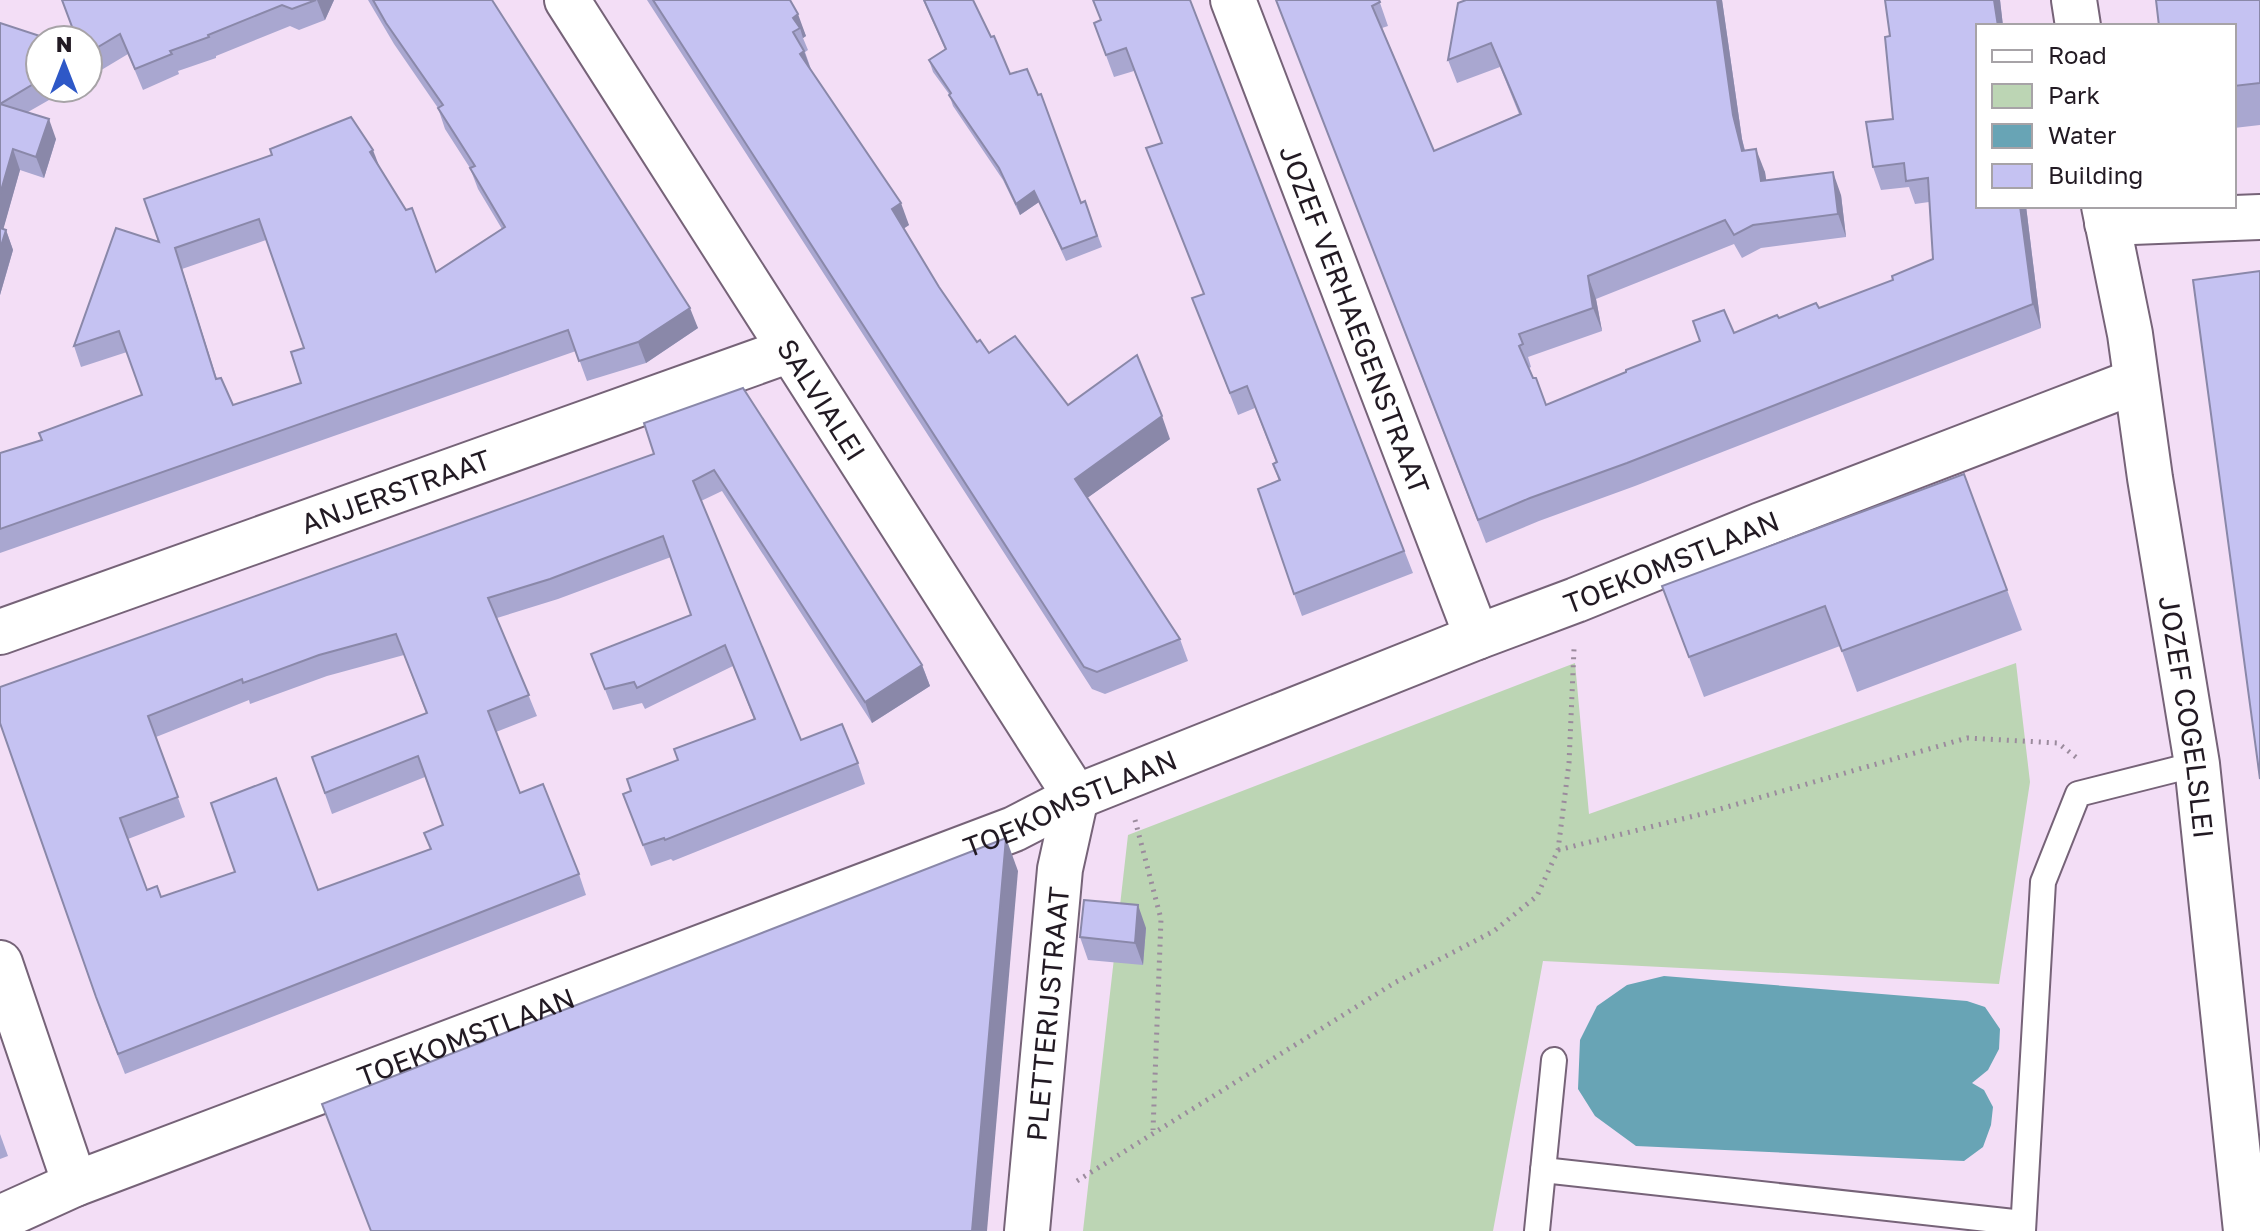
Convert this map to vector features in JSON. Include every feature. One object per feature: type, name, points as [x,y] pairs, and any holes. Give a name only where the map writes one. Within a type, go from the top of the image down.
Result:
[{"type":"street","name":"SALVIALEI","points":[[567,0],[1076,797]]},
{"type":"street","name":"JOZEF VERHAEGENSTRAAT","points":[[1233,0],[1477,637]]},
{"type":"street","points":[[2074,0],[2078,24]]},
{"type":"street","points":[[2106,215],[2260,217]]},
{"type":"street","name":"JOZEF COGELSLEI","points":[[2106,215],[2130,334],[2197,764],[2246,1231]]},
{"type":"street","name":"ANJERSTRAAT","points":[[0,632],[790,350]]},
{"type":"street","name":"TOEKOMSTLAAN","points":[[0,1218],[75,1184],[1014,829],[1076,797],[1761,525],[2136,381]]},
{"type":"street","name":"PLETTERIJSTRAAT","points":[[1028,1224],[1060,869],[1076,797]]},
{"type":"street","points":[[0,963],[75,1184]]},
{"type":"lane","points":[[1543,1170],[2023,1227],[2043,882],[2078,794],[2197,764]]},
{"type":"lane","points":[[1537,1231],[1554,1060]]},
{"type":"path","points":[[1028,1224],[1094,1169],[1396,982],[1494,931],[1537,896],[1558,850],[1569,763],[1576,600]]},
{"type":"path","points":[[1558,850],[1706,813],[1967,738],[2058,743],[2114,785]]},
{"type":"path","points":[[1123,779],[1161,919],[1153,1131]]},
{"type":"green space","points":[[1575,663],[1589,814],[2016,663],[2030,782],[1999,984],[1543,961],[1493,1231],[1083,1231],[1128,835]]},
{"type":"water","points":[[1664,976],[1967,1001],[1985,1007],[2000,1029],[1999,1049],[1988,1070],[1972,1083],[1984,1090],[1993,1107],[1991,1125],[1983,1147],[1964,1161],[1636,1146],[1595,1116],[1578,1089],[1580,1040],[1597,1006],[1627,985]]},
{"type":"building","points":[[62,0],[316,0],[292,9],[282,5],[170,51],[172,54],[135,69],[120,34],[104,44],[104,24],[71,24]]},
{"type":"building","points":[[373,0],[492,0],[690,308],[638,342],[579,361],[568,330],[0,529],[0,453],[42,440],[39,433],[142,395],[119,331],[74,346],[116,228],[159,242],[144,199],[272,155],[270,149],[351,117],[406,210],[412,208],[436,272],[505,227],[470,168],[475,166],[438,108],[443,105]],"holes":[[[259,219],[304,348],[291,352],[301,383],[233,405],[221,378],[216,379],[175,248]]]},
{"type":"building","points":[[653,0],[790,0],[798,14],[793,18],[800,28],[793,32],[804,51],[800,54],[901,203],[892,209],[939,287],[977,342],[980,340],[989,353],[1015,336],[1068,405],[1137,355],[1162,416],[1075,479],[1180,639],[1097,672],[1084,667]]},
{"type":"building","points":[[924,0],[973,0],[991,37],[994,36],[1010,74],[1027,69],[1038,95],[1041,94],[1081,203],[1085,201],[1097,236],[1062,249],[1034,191],[1016,204],[999,168],[929,60],[946,49]]},
{"type":"building","points":[[1093,0],[1190,0],[1404,551],[1294,594],[1258,489],[1280,480],[1273,464],[1277,462],[1247,386],[1230,393],[1192,298],[1204,294],[1146,148],[1162,143],[1126,48],[1106,55],[1094,23],[1101,20]]},
{"type":"building","points":[[1276,0],[1379,0],[1372,6],[1434,151],[1521,114],[1491,43],[1448,60],[1458,3],[1466,0],[1717,0],[1733,115],[1742,151],[1756,149],[1761,181],[1833,172],[1838,214],[1753,225],[1734,235],[1725,220],[1588,276],[1593,308],[1519,334],[1523,344],[1519,346],[1546,405],[1700,341],[1693,321],[1724,310],[1734,333],[1816,303],[1819,308],[1893,280],[1892,276],[1933,259],[1928,178],[1906,181],[1904,163],[1873,167],[1866,122],[1893,119],[1885,37],[1890,36],[1885,0],[1994,0],[1998,24],[1976,24],[1976,208],[2020,208],[2033,304],[1478,520]]},
{"type":"building","points":[[2156,0],[2260,0],[2260,83],[2236,86],[2236,24],[2159,24]]},
{"type":"building","points":[[0,23],[24,31],[24,90],[0,104]]},
{"type":"building","points":[[0,104],[49,119],[36,157],[13,149],[0,194]]},
{"type":"building","points":[[0,228],[6,230],[0,249]]},
{"type":"building","points":[[2260,271],[2260,779],[2193,280]]},
{"type":"building","points":[[743,388],[922,665],[865,702],[714,470],[693,481],[801,740],[842,724],[858,763],[665,840],[643,845],[623,794],[631,791],[627,779],[678,760],[674,749],[755,719],[725,645],[637,688],[634,682],[605,689],[591,654],[691,615],[663,536],[550,579],[488,598],[529,695],[488,711],[520,793],[543,784],[579,874],[118,1054],[0,723],[0,687],[654,454],[644,423]],"holes":[[[396,634],[427,713],[312,757],[325,793],[418,756],[443,825],[424,833],[431,849],[318,890],[276,778],[211,803],[235,872],[161,897],[157,886],[147,890],[120,818],[178,797],[148,716],[242,679],[243,683],[319,655]]]},
{"type":"building","points":[[1964,474],[2007,590],[1842,651],[1825,606],[1689,657],[1662,586]]},
{"type":"building","points":[[1006,838],[972,1231],[371,1231],[322,1104]]},
{"type":"building","points":[[1084,900],[1138,905],[1135,943],[1080,937]]}]
